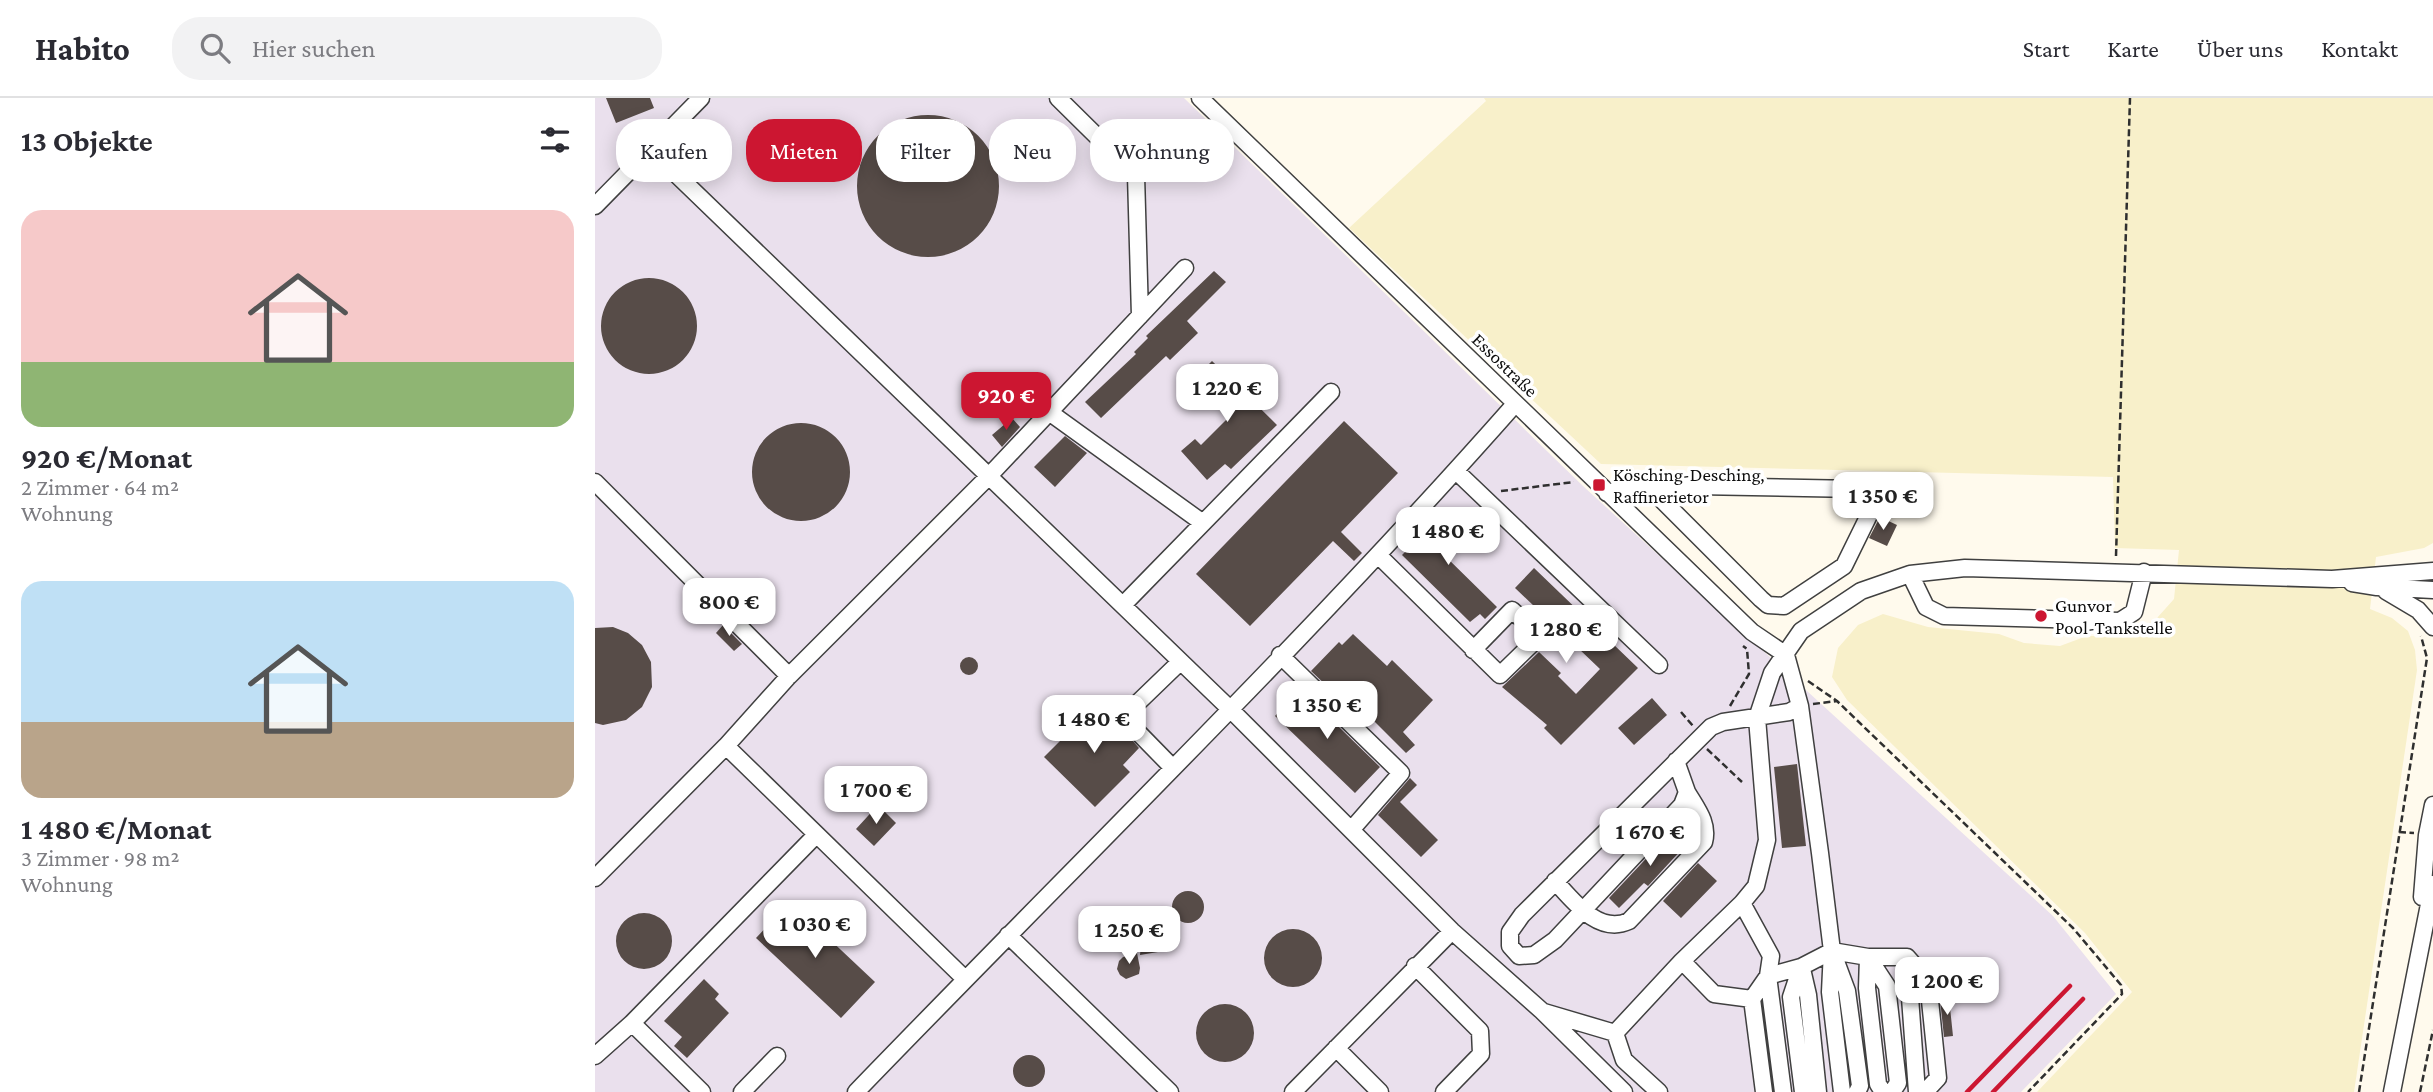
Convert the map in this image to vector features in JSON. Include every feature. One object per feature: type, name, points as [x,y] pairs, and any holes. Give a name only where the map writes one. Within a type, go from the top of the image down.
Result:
[{"type":"street","points":[[679,119],[701,98]]},
{"type":"street","points":[[1059,98],[1136,175],[1140,316]]},
{"type":"street","name":"Essostraße","points":[[1200,98],[1752,632],[1786,656]]},
{"type":"street","points":[[595,206],[617,182]]},
{"type":"street","points":[[684,182],[1230,709],[1452,931],[1542,1011],[1624,1092]]},
{"type":"street","points":[[599,866],[726,746],[789,676],[988,477],[1185,268]]},
{"type":"street","points":[[1123,605],[1331,392]]},
{"type":"street","points":[[856,1092],[1378,555],[1515,404]]},
{"type":"street","points":[[1049,412],[1203,523]]},
{"type":"street","points":[[1456,471],[1659,665]]},
{"type":"street","points":[[595,482],[789,676]]},
{"type":"street","points":[[1607,493],[1620,488],[1648,486],[1857,489],[1867,496],[1871,511],[1844,566],[1784,606],[1775,607],[1761,599],[1648,486]]},
{"type":"street","points":[[1378,555],[1473,650]]},
{"type":"street","points":[[1615,1033],[1756,886],[1767,840],[1758,718],[1772,673],[1801,631],[1861,591],[1910,574],[1965,568],[2332,579],[2432,570]]},
{"type":"street","points":[[1910,574],[1926,607],[1944,616],[2120,621],[2134,612],[2144,572]]},
{"type":"street","points":[[2332,579],[2377,587],[2433,590]]},
{"type":"street","points":[[2377,587],[2418,610],[2427,631]]},
{"type":"street","points":[[1280,655],[1401,773],[1352,829]]},
{"type":"street","points":[[1786,656],[1800,706],[1832,951],[1830,992],[1842,1092]]},
{"type":"street","points":[[1172,768],[1123,717],[1180,662]]},
{"type":"street","points":[[1687,792],[1682,805],[1555,940],[1534,955],[1519,956],[1510,946],[1510,932],[1522,915],[1711,727],[1723,722],[1789,712],[1800,706]]},
{"type":"street","points":[[726,746],[965,979]]},
{"type":"street","points":[[1555,881],[1581,911],[1607,924],[1620,925],[1629,920],[1705,842],[1707,832],[1704,821],[1687,792],[1676,761]]},
{"type":"street","points":[[2417,959],[2427,835],[2433,805]]},
{"type":"street","points":[[595,1056],[632,1023],[816,835]]},
{"type":"street","points":[[2392,1092],[2433,884]]},
{"type":"street","points":[[1742,903],[1771,956],[1768,976],[1783,1092]]},
{"type":"street","points":[[1293,1092],[1452,931]]},
{"type":"street","points":[[1008,935],[1170,1092]]},
{"type":"street","points":[[1832,951],[1847,990],[1860,1086],[1857,1092]]},
{"type":"street","points":[[1765,1092],[1752,999],[1768,976],[1801,967],[1832,951],[1868,957],[1907,957],[1928,981],[1938,1078],[1925,1092]]},
{"type":"street","points":[[1868,957],[1867,988],[1878,1084],[1883,1092]]},
{"type":"street","points":[[1868,957],[1887,986],[1898,1083],[1892,1092]]},
{"type":"street","points":[[1907,957],[1917,1092]]},
{"type":"street","points":[[1682,961],[1714,994],[1752,999]]},
{"type":"street","points":[[1415,966],[1480,1031],[1481,1054],[1444,1092]]},
{"type":"street","points":[[1801,967],[1791,997],[1803,1092]]},
{"type":"street","points":[[1801,967],[1808,995],[1818,1092]]},
{"type":"street","points":[[1542,1011],[1615,1033]]},
{"type":"street","points":[[632,1023],[702,1092]]},
{"type":"street","points":[[1615,1033],[1624,1060],[1659,1092]]},
{"type":"street","points":[[1336,1048],[1380,1092]]},
{"type":"street","points":[[742,1092],[777,1056]]},
{"type":"path","points":[[2115,572],[2130,98]]},
{"type":"path","points":[[1480,494],[1593,479]]},
{"type":"path","points":[[2359,1092],[2427,658],[2427,631]]},
{"type":"path","points":[[1723,722],[1749,674],[1747,649],[1739,642]]},
{"type":"path","points":[[1794,677],[1811,682],[1837,701],[2073,928],[2121,985],[2122,994],[2028,1092]]},
{"type":"path","points":[[2420,1092],[2433,1030]]},
{"type":"shaded area","points":[[595,98],[1184,98],[1206,119],[1090,119],[1090,182],[1234,182],[1234,147],[1583,486],[2053,916],[2116,994],[2021,1092],[595,1092]]},
{"type":"shaded area","points":[[1484,98],[2433,98],[2433,543],[2424,548],[2376,557],[2370,609],[2392,618],[2408,631],[2415,650],[2417,670],[2354,1092],[2037,1092],[2132,992],[2085,933],[1847,700],[1832,677],[1838,648],[1858,625],[1883,614],[1928,627],[1999,634],[2024,643],[2060,646],[2087,636],[2126,636],[2157,618],[2174,599],[2179,550],[2115,548],[2113,477],[1601,464],[1349,228],[1486,101]]},
{"type":"building","points":[[606,98],[650,98],[654,108],[626,119],[616,119],[616,123]]},
{"type":"building","points":[[914,116],[942,116],[952,119],[904,119]]},
{"type":"building","points":[[975,133],[989,150],[989,182],[999,182],[998,200],[987,226],[968,245],[942,256],[914,256],[888,245],[869,226],[858,200],[857,182],[862,182],[862,159],[876,138],[876,182],[975,182]]},
{"type":"building","points":[[1214,271],[1226,282],[1187,321],[1198,333],[1170,360],[1166,356],[1101,418],[1085,402],[1136,354],[1134,352],[1148,338],[1146,336]]},
{"type":"building","points":[[649,278],[667,281],[683,292],[694,308],[697,326],[694,344],[683,360],[667,371],[649,374],[631,371],[615,360],[604,344],[601,326],[604,308],[615,292],[631,281]]},
{"type":"building","points":[[1212,361],[1277,425],[1231,469],[1225,464],[1207,480],[1181,451],[1195,439],[1201,445],[1231,415],[1210,394],[1206,398],[1190,383]]},
{"type":"building","points":[[1012,418],[1020,427],[1002,447],[992,435]]},
{"type":"building","points":[[1344,421],[1398,473],[1341,532],[1362,553],[1354,561],[1333,541],[1250,626],[1196,574]]},
{"type":"building","points":[[801,423],[820,427],[836,437],[846,453],[850,472],[846,491],[836,507],[820,517],[801,521],[782,517],[766,507],[756,491],[752,472],[756,453],[766,437],[782,427]]},
{"type":"building","points":[[1065,436],[1087,453],[1055,487],[1034,467]]},
{"type":"building","points":[[1450,507],[1469,526],[1442,553],[1497,607],[1485,619],[1480,614],[1470,622],[1402,555]]},
{"type":"building","points":[[1880,517],[1897,525],[1887,546],[1869,538]]},
{"type":"building","points":[[1534,568],[1638,668],[1561,745],[1544,728],[1547,725],[1502,687],[1539,652],[1561,673],[1558,676],[1576,694],[1600,669],[1515,588]]},
{"type":"building","points":[[723,625],[742,644],[734,651],[716,633]]},
{"type":"building","points":[[613,627],[628,633],[642,645],[651,662],[652,687],[642,707],[626,720],[603,725],[595,723],[595,628]]},
{"type":"building","points":[[1353,634],[1387,666],[1392,660],[1433,700],[1403,732],[1415,745],[1406,753],[1374,721],[1371,724],[1311,671],[1339,642],[1342,645]]},
{"type":"building","points":[[969,657],[975,660],[978,666],[975,672],[969,675],[963,672],[960,666],[963,660]]},
{"type":"building","points":[[1300,689],[1380,767],[1355,793],[1275,716]]},
{"type":"building","points":[[1652,698],[1667,715],[1634,745],[1618,728]]},
{"type":"building","points":[[1099,702],[1139,748],[1123,765],[1130,772],[1095,807],[1044,757]]},
{"type":"building","points":[[1797,764],[1806,846],[1782,848],[1774,767]]},
{"type":"building","points":[[1410,778],[1417,785],[1400,802],[1438,840],[1421,857],[1378,815]]},
{"type":"building","points":[[878,805],[896,823],[874,846],[856,829]]},
{"type":"building","points":[[1673,830],[1687,842],[1683,848],[1648,886],[1644,883],[1619,908],[1609,898]]},
{"type":"building","points":[[1698,863],[1717,881],[1681,918],[1663,901]]},
{"type":"building","points":[[1188,891],[1199,896],[1204,907],[1199,918],[1188,923],[1177,918],[1172,907],[1177,896]]},
{"type":"building","points":[[790,902],[875,982],[841,1018],[756,938]]},
{"type":"building","points":[[638,913],[650,913],[660,917],[668,925],[672,941],[668,957],[660,965],[650,969],[638,969],[628,965],[620,957],[616,947],[616,935],[620,925],[628,917]]},
{"type":"building","points":[[1152,929],[1163,936],[1162,948],[1158,952],[1140,955],[1142,935]]},
{"type":"building","points":[[1293,929],[1309,934],[1317,942],[1322,958],[1317,974],[1309,982],[1293,987],[1277,982],[1269,974],[1264,958],[1269,942],[1277,934]]},
{"type":"building","points":[[1137,953],[1139,974],[1126,979],[1117,969],[1119,961]]},
{"type":"building","points":[[704,979],[719,994],[715,999],[729,1013],[687,1058],[674,1046],[682,1037],[664,1021]]},
{"type":"building","points":[[1949,998],[1953,1036],[1944,1037],[1940,999]]},
{"type":"building","points":[[1225,1004],[1241,1009],[1249,1017],[1254,1033],[1249,1049],[1241,1057],[1225,1062],[1209,1057],[1201,1049],[1196,1033],[1201,1017],[1209,1009]]},
{"type":"building","points":[[1029,1055],[1040,1060],[1045,1071],[1040,1082],[1029,1087],[1018,1082],[1013,1071],[1018,1060]]},
{"type":"railway","points":[[1967,1092],[2070,986]]},
{"type":"railway","points":[[1993,1092],[2083,999]]},
{"type":"place","name":"Kösching-Desching, Raffinerietor","points":[[1599,485]]},
{"type":"place","name":"Gunvor Pool-Tankstelle","points":[[2041,616]]}]
